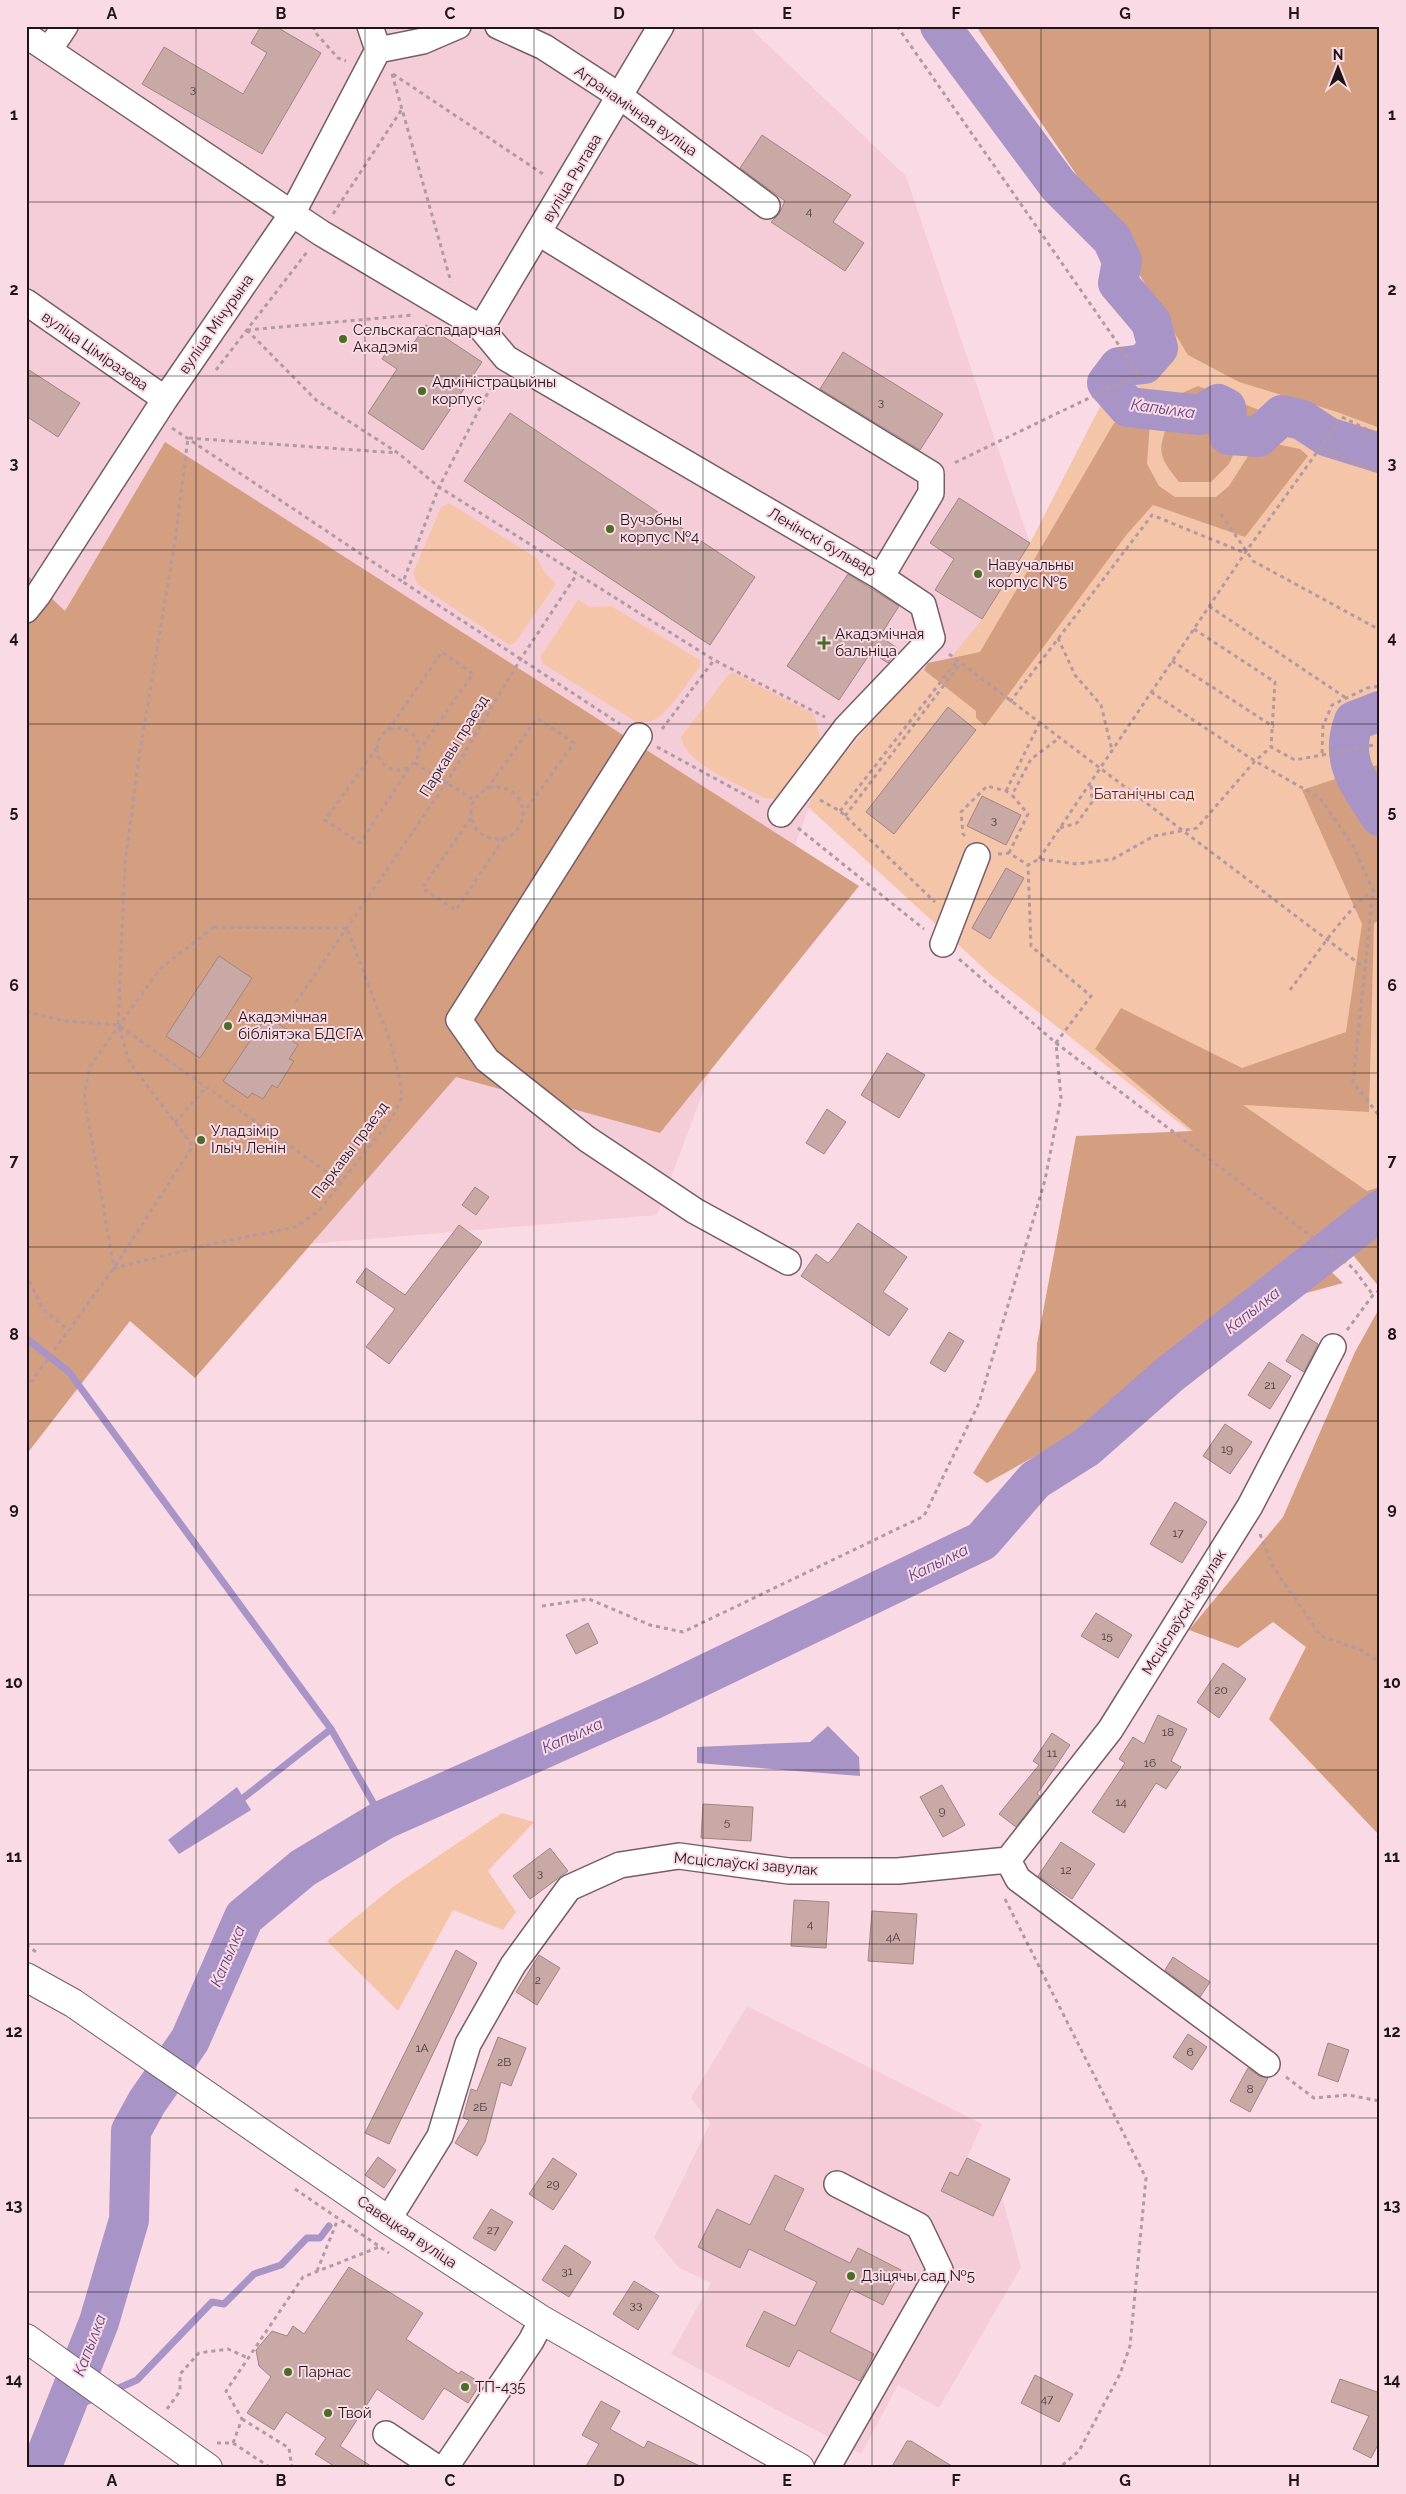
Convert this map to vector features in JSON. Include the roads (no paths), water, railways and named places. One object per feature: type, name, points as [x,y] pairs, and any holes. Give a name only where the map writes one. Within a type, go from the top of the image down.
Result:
[{"type":"main road","name":"Савецкая вуліца","points":[[26,1976],[73,2004],[388,2220],[542,2320],[800,2468]]},
{"type":"main road","points":[[35,2344],[208,2456]]},
{"type":"street","points":[[49,50],[64,26]]},
{"type":"street","points":[[370,26],[378,50],[423,41],[458,26]]},
{"type":"street","name":"Агранамічная вуліца","points":[[498,26],[544,48],[621,96],[767,206]]},
{"type":"street","name":"вуліца Рытава","points":[[481,328],[621,96],[660,26]]},
{"type":"street","points":[[26,35],[321,233],[481,328]]},
{"type":"street","name":"вуліца Мічурына","points":[[26,610],[167,416],[292,214],[378,50]]},
{"type":"street","name":"Ленінскі бульвар","points":[[481,328],[506,358],[880,577],[932,493],[931,474],[539,233]]},
{"type":"street","name":"вуліца Ціміразева","points":[[26,302],[167,416]]},
{"type":"street","points":[[781,814],[846,728],[932,638],[923,605],[880,577]]},
{"type":"street","points":[[644,740],[458,1020],[487,1060],[587,1139],[695,1211],[788,1262]]},
{"type":"street","points":[[943,944],[977,856]]},
{"type":"street","name":"Мсціслаўскі завулак","points":[[388,2220],[440,2136],[468,2044],[513,1965],[569,1888],[620,1866],[679,1856],[790,1871],[898,1871],[1008,1860],[1110,1730],[1250,1506],[1333,1347]]},
{"type":"street","points":[[1008,1860],[1018,1879],[1267,2064]]},
{"type":"street","points":[[827,2468],[940,2270],[919,2226],[837,2184]]},
{"type":"street","points":[[445,2468],[531,2341],[542,2320]]},
{"type":"street","points":[[386,2434],[437,2468]]},
{"type":"waterway","name":"Капылка","points":[[940,26],[1058,185],[1112,239],[1122,261],[1118,283],[1151,322],[1158,348],[1144,364],[1119,367],[1107,383],[1128,407],[1200,415],[1218,404],[1226,408],[1229,435],[1258,437],[1282,415],[1302,420],[1328,437],[1380,453]]},
{"type":"waterway","name":"Капылка","points":[[1380,711],[1354,721],[1349,748],[1350,759],[1359,782],[1380,816]]},
{"type":"waterway","name":"Капылка","points":[[41,2468],[99,2322],[129,2220],[131,2131],[147,2102],[190,2040],[244,1917],[303,1868],[383,1820],[652,1700],[982,1541],[1035,1480],[1087,1447],[1170,1374],[1380,1210]]},
{"type":"waterway","points":[[26,1338],[69,1372],[331,1729],[383,1820]]},
{"type":"waterway","points":[[238,1802],[331,1729]]},
{"type":"waterway","points":[[112,2391],[137,2380],[212,2302],[224,2304],[254,2274],[281,2265],[307,2238],[320,2238],[329,2226]]},
{"type":"waterway","points":[[63,2411],[98,2397]]},
{"type":"place","name":"Сельскагаспадарчая Акадэмія","points":[[343,339]]},
{"type":"place","name":"Адміністрацыйны корпус","points":[[422,391]]},
{"type":"place","name":"Вучэбны корпус №4","points":[[610,529]]},
{"type":"place","name":"Навучальны корпус №5","points":[[978,574]]},
{"type":"place","name":"Акадэмічная бальніца","points":[[824,643]]},
{"type":"place","name":"Акадэмічная бібліятэка БДСГА","points":[[228,1026]]},
{"type":"place","name":"Уладзімір Ільіч Ленін","points":[[201,1140]]},
{"type":"place","name":"Дзіцячы сад №5","points":[[851,2276]]},
{"type":"place","name":"Парнас","points":[[288,2372]]},
{"type":"place","name":"ТП-435","points":[[465,2387]]},
{"type":"place","name":"Твой","points":[[328,2413]]},
{"type":"park label","name":"Батанічны сад","points":[[1144,794]]}]
